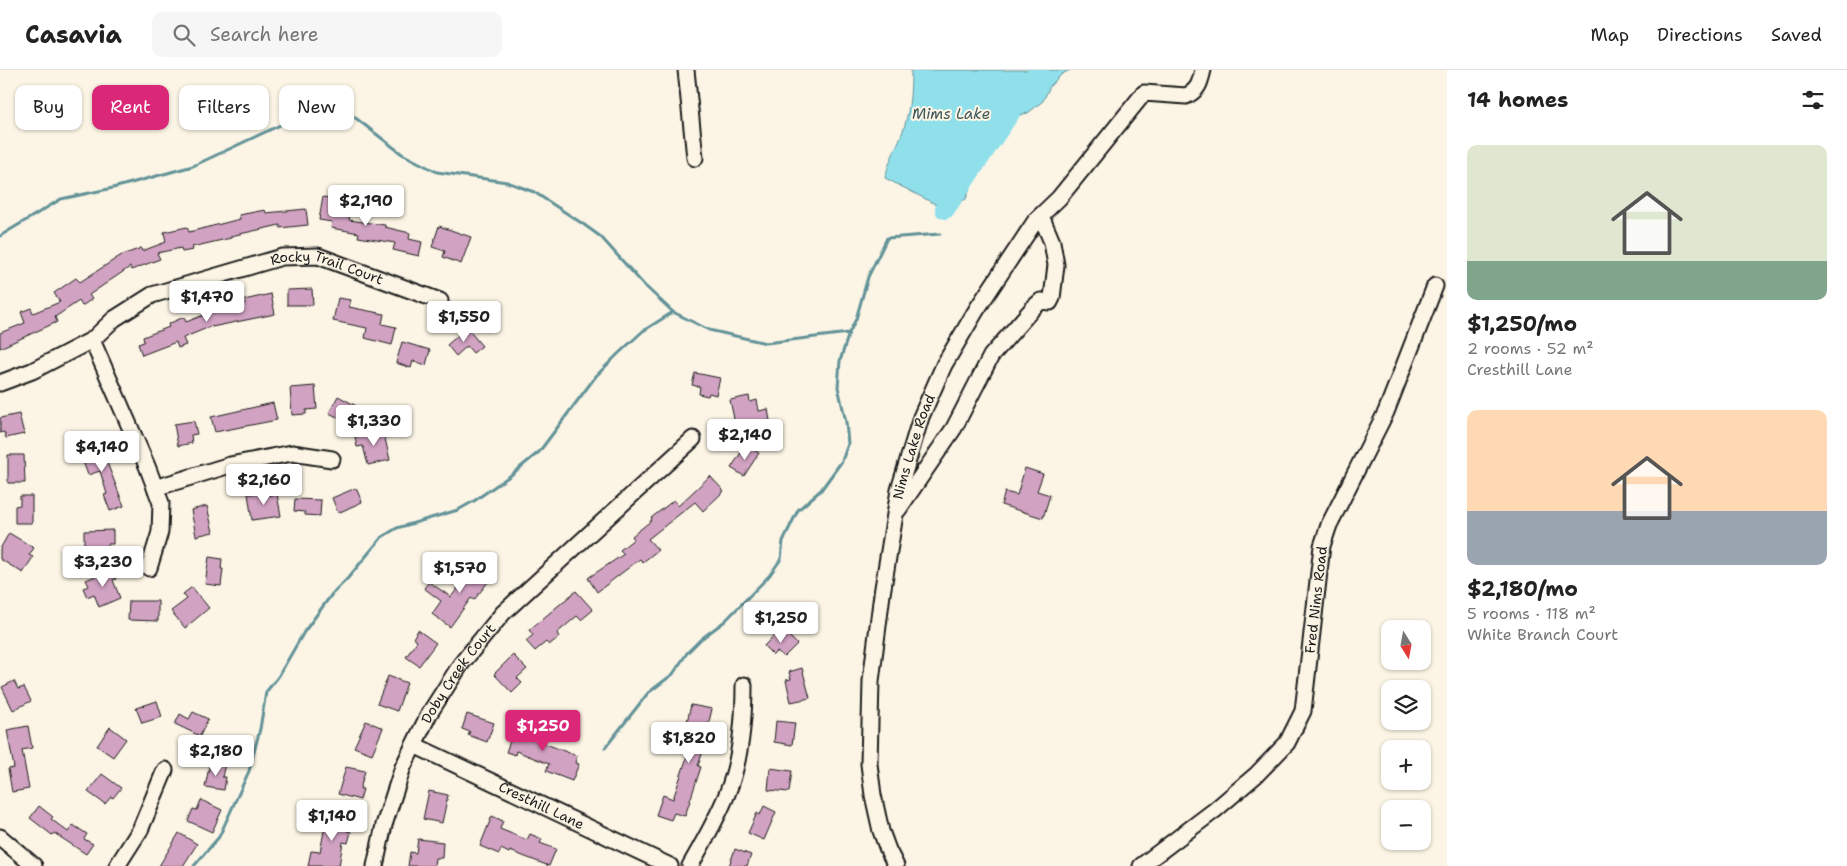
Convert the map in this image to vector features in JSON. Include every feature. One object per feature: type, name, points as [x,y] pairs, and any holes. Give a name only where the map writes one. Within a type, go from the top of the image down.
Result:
[{"type":"street","points":[[686,70],[695,158]]},
{"type":"street","name":"Nims Lake Road","points":[[896,866],[881,831],[873,795],[869,764],[871,681],[882,594],[899,490],[921,417],[944,365],[1003,270],[1041,216],[1059,198],[1144,92],[1186,96],[1192,94],[1200,84],[1203,70]]},
{"type":"street","points":[[895,514],[954,428],[991,356],[1033,308],[1042,301],[1050,302],[1052,298],[1056,265],[1052,242],[1041,216]]},
{"type":"street","name":"Rocky Trail Court","points":[[0,383],[32,371],[92,340],[114,319],[152,295],[282,257],[318,256],[440,300]]},
{"type":"street","name":"Fred Nims Road","points":[[1141,866],[1215,810],[1256,775],[1287,743],[1303,711],[1322,546],[1329,525],[1386,412],[1435,286]]},
{"type":"street","points":[[92,340],[161,503],[160,532],[149,568]]},
{"type":"street","name":"Doby Creek Court","points":[[375,866],[384,825],[403,767],[429,714],[462,664],[503,613],[693,439]]},
{"type":"street","points":[[156,488],[230,464],[292,453],[332,459]]},
{"type":"street","points":[[690,866],[727,794],[735,769],[742,732],[744,685]]},
{"type":"street","name":"Cresthill Lane","points":[[414,745],[670,866]]},
{"type":"street","points":[[116,866],[140,830],[165,770]]},
{"type":"street","points":[[0,837],[34,866]]},
{"type":"water","name":"Mims Lake","points":[[911,70],[1070,70],[1062,74],[1050,86],[1043,101],[1028,113],[1011,117],[990,135],[966,199],[945,209],[885,178],[906,121],[910,99]]},
{"type":"building","points":[[323,197],[352,202],[349,220],[385,225],[385,227],[410,233],[409,239],[422,242],[419,256],[393,250],[395,243],[358,237],[359,233],[331,228],[332,222],[319,220]]},
{"type":"building","points":[[306,209],[308,225],[280,228],[280,225],[192,247],[193,250],[182,252],[181,248],[157,253],[160,259],[131,270],[130,267],[89,295],[92,299],[82,306],[79,301],[55,317],[57,322],[0,348],[0,333],[25,323],[21,312],[31,308],[33,313],[60,302],[54,293],[76,278],[80,282],[120,256],[141,248],[142,251],[166,242],[164,232],[187,227],[189,232],[240,219],[239,215],[265,210],[266,213]]},
{"type":"building","points":[[439,226],[471,237],[461,264],[443,257],[445,251],[432,247]]},
{"type":"building","points":[[312,289],[313,305],[287,305],[287,290]]},
{"type":"building","points":[[271,294],[275,314],[212,326],[183,338],[186,345],[178,348],[176,342],[142,355],[138,344],[144,342],[143,337],[169,327],[168,324],[184,317],[186,322],[209,313],[245,304],[244,300]]},
{"type":"building","points":[[338,298],[351,300],[349,307],[384,314],[382,324],[396,327],[392,345],[365,338],[367,328],[333,321]]},
{"type":"building","points":[[467,328],[482,346],[473,353],[467,346],[456,356],[447,345]]},
{"type":"building","points":[[402,342],[430,350],[426,365],[413,361],[411,368],[396,363]]},
{"type":"building","points":[[695,373],[720,378],[716,395],[709,393],[708,396],[699,394],[700,387],[692,385]]},
{"type":"building","points":[[315,386],[317,409],[306,410],[306,414],[292,415],[290,388]]},
{"type":"building","points":[[338,396],[362,409],[353,425],[329,413]]},
{"type":"building","points":[[749,396],[750,402],[757,400],[759,411],[768,409],[770,421],[736,428],[730,400]]},
{"type":"building","points":[[273,403],[277,420],[215,432],[211,417]]},
{"type":"building","points":[[19,414],[24,434],[6,438],[4,432],[0,433],[0,418]]},
{"type":"building","points":[[194,421],[197,434],[191,435],[192,443],[178,446],[174,424]]},
{"type":"building","points":[[383,430],[390,460],[368,465],[363,446],[357,447],[355,437]]},
{"type":"building","points":[[105,442],[109,453],[104,455],[124,506],[110,511],[104,495],[107,494],[100,471],[88,475],[79,451]]},
{"type":"building","points":[[746,445],[759,453],[744,476],[731,468]]},
{"type":"building","points":[[8,455],[24,455],[25,483],[8,483]]},
{"type":"building","points":[[1025,468],[1043,474],[1037,491],[1050,495],[1043,518],[1001,505],[1005,492],[1017,495]]},
{"type":"building","points":[[710,476],[724,491],[703,511],[695,502],[648,539],[658,550],[643,562],[640,559],[597,592],[588,578],[624,554],[620,550],[634,539],[632,536],[652,520],[651,518],[674,500],[678,506]]},
{"type":"building","points":[[356,488],[362,502],[338,513],[332,498]]},
{"type":"building","points":[[259,493],[260,497],[277,494],[281,516],[252,520],[248,494]]},
{"type":"building","points":[[20,496],[32,496],[32,523],[15,523],[15,506],[20,505]]},
{"type":"building","points":[[295,499],[321,500],[320,516],[305,515],[305,512],[294,511]]},
{"type":"building","points":[[207,506],[213,532],[196,536],[191,510]]},
{"type":"building","points":[[113,530],[113,544],[108,544],[108,556],[84,556],[84,531]]},
{"type":"building","points":[[9,533],[34,548],[29,555],[33,557],[23,573],[0,559],[0,549]]},
{"type":"building","points":[[209,557],[222,559],[221,586],[205,584]]},
{"type":"building","points":[[479,561],[495,573],[474,600],[471,598],[450,627],[432,614],[441,601],[424,588],[429,582],[451,597]]},
{"type":"building","points":[[112,569],[116,579],[113,580],[120,598],[99,607],[94,594],[87,597],[83,588],[89,586],[86,580]]},
{"type":"building","points":[[192,587],[209,608],[185,628],[171,611],[187,599],[183,594]]},
{"type":"building","points":[[576,591],[593,610],[581,620],[577,616],[557,633],[559,637],[549,645],[546,642],[535,651],[526,641],[533,635],[529,630]]},
{"type":"building","points":[[129,601],[158,601],[158,621],[128,620]]},
{"type":"building","points":[[781,628],[797,644],[784,657],[777,651],[773,655],[764,646]]},
{"type":"building","points":[[418,630],[436,643],[419,666],[406,657],[417,641],[413,638]]},
{"type":"building","points":[[513,655],[527,669],[517,678],[522,683],[512,693],[494,674]]},
{"type":"building","points":[[802,668],[810,698],[791,702],[786,680],[791,679],[789,672]]},
{"type":"building","points":[[388,676],[407,683],[397,711],[377,704]]},
{"type":"building","points":[[14,681],[18,689],[24,687],[31,701],[13,710],[2,687]]},
{"type":"building","points":[[157,701],[162,717],[142,723],[136,708]]},
{"type":"building","points":[[691,705],[712,709],[708,726],[713,727],[698,766],[701,767],[685,816],[674,813],[671,820],[656,815],[663,795],[673,799],[694,736],[684,734]]},
{"type":"building","points":[[193,712],[208,719],[200,736],[175,724],[180,714],[189,719]]},
{"type":"building","points":[[467,714],[494,723],[487,742],[468,735],[470,732],[462,729]]},
{"type":"building","points":[[366,721],[383,728],[372,754],[354,747]]},
{"type":"building","points":[[776,721],[795,723],[792,745],[774,742]]},
{"type":"building","points":[[517,722],[532,728],[530,733],[543,738],[541,742],[577,756],[575,763],[579,764],[572,781],[546,771],[549,764],[516,751],[515,755],[506,752]]},
{"type":"building","points":[[28,726],[32,748],[22,750],[29,789],[12,792],[8,769],[14,768],[7,730]]},
{"type":"building","points":[[110,727],[126,739],[113,757],[97,746]]},
{"type":"building","points":[[210,762],[225,764],[222,777],[226,777],[224,790],[205,787]]},
{"type":"building","points":[[346,767],[365,771],[360,789],[363,789],[360,800],[338,794]]},
{"type":"building","points":[[770,768],[792,771],[789,792],[768,790]]},
{"type":"building","points":[[102,774],[121,788],[105,804],[88,792]]},
{"type":"building","points":[[429,791],[448,795],[442,823],[423,819]]},
{"type":"building","points":[[201,800],[222,810],[212,832],[188,821],[193,809],[197,810]]},
{"type":"building","points":[[39,806],[53,817],[51,819],[68,832],[73,825],[87,834],[84,839],[93,844],[86,854],[54,833],[52,835],[30,818]]},
{"type":"building","points":[[764,806],[776,812],[764,840],[748,833],[757,813],[760,815]]},
{"type":"building","points":[[332,811],[350,815],[347,831],[351,832],[348,843],[343,842],[339,866],[308,866],[311,851],[320,852],[325,826],[329,826]]},
{"type":"building","points":[[492,816],[503,821],[500,829],[527,840],[530,834],[542,839],[540,843],[556,849],[549,866],[510,851],[509,853],[501,849],[499,854],[480,846]]},
{"type":"building","points":[[179,833],[197,844],[183,866],[159,866]]},
{"type":"building","points":[[418,839],[443,842],[442,858],[435,858],[434,866],[408,866],[410,852],[416,853]]},
{"type":"building","points":[[735,849],[751,855],[747,866],[729,866]]},
{"type":"waterway","points":[[945,209],[1039,70]]},
{"type":"waterway","points":[[0,236],[61,199],[113,188],[193,166],[291,120],[338,110],[353,116],[402,154],[437,172],[507,182],[534,192],[601,237],[644,285],[673,312],[709,330],[766,343],[849,333]]},
{"type":"waterway","points":[[605,748],[648,693],[673,674],[687,653],[701,639],[725,621],[769,576],[781,559],[783,541],[798,510],[821,490],[842,461],[848,444],[846,422],[838,387],[840,361],[849,333],[856,319],[868,277],[887,238],[940,234]]},
{"type":"waterway","points":[[194,866],[219,837],[249,771],[260,729],[266,692],[278,677],[304,632],[332,594],[382,537],[397,528],[458,510],[511,475],[539,452],[596,376],[643,331],[673,312]]}]
